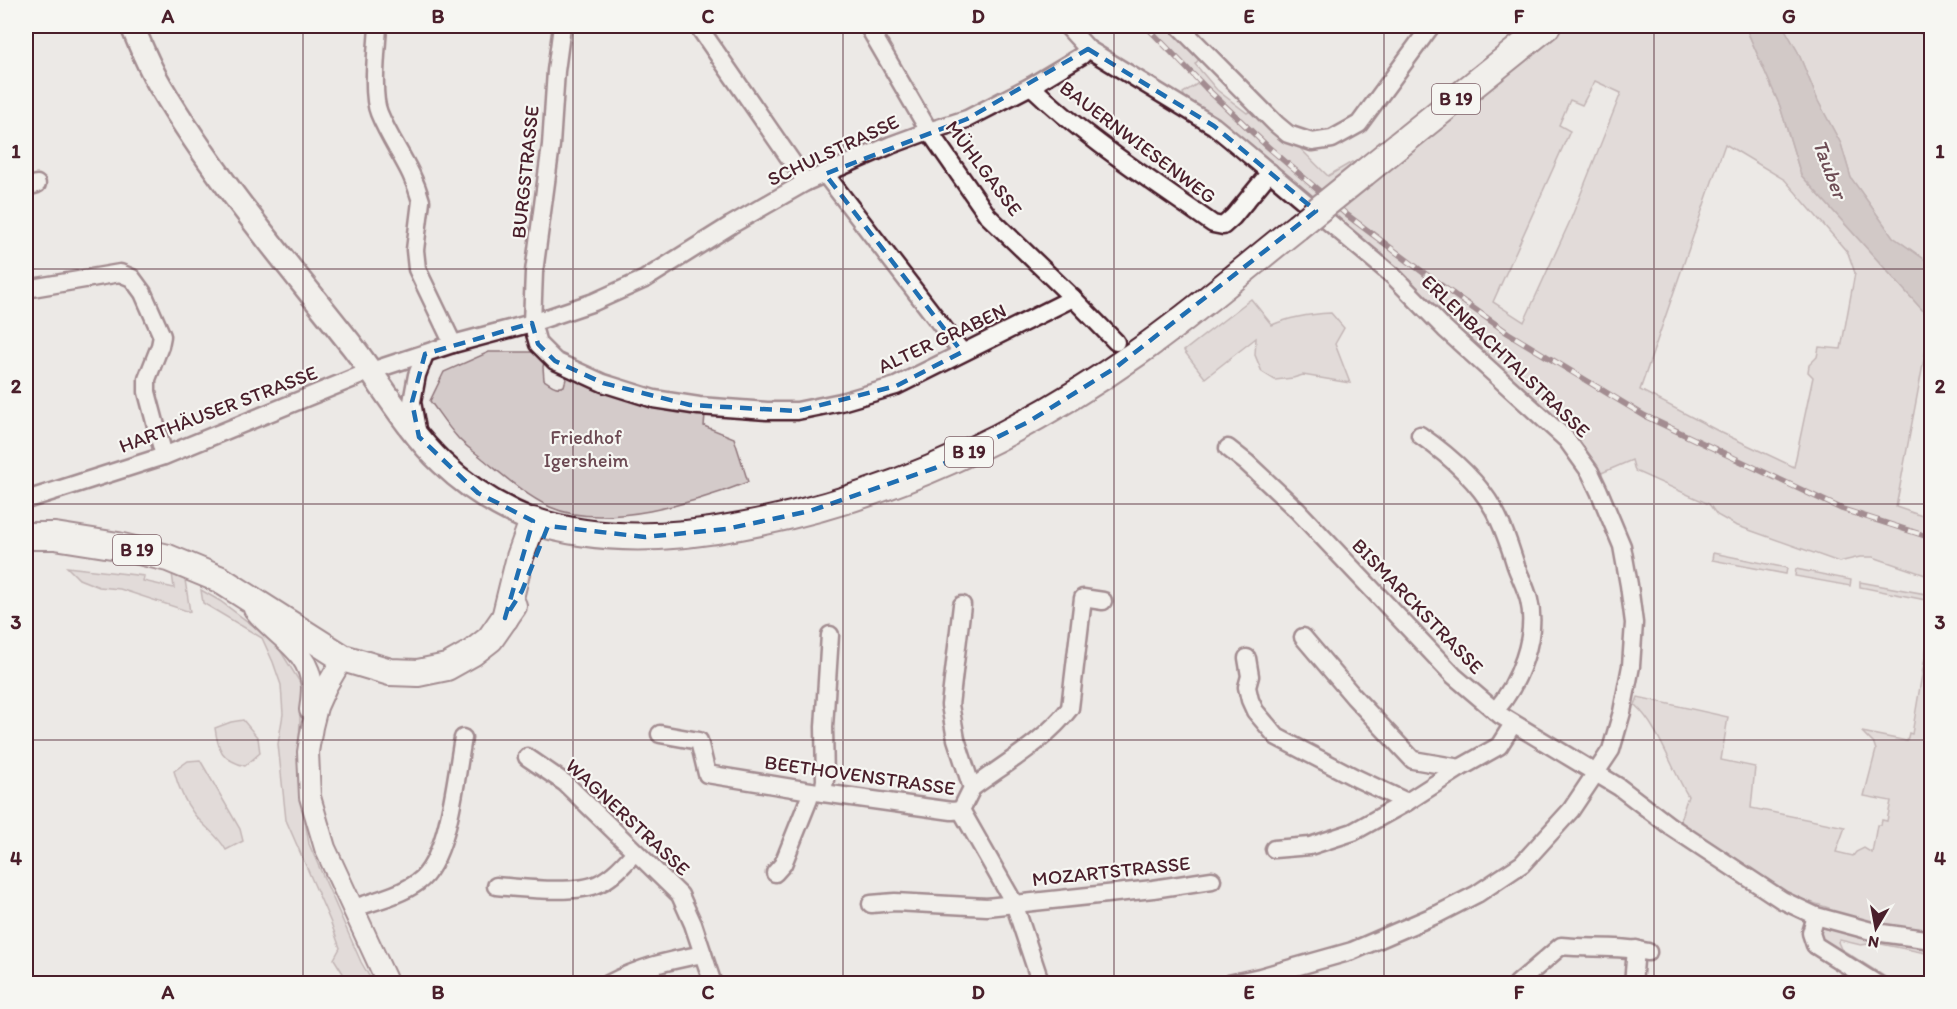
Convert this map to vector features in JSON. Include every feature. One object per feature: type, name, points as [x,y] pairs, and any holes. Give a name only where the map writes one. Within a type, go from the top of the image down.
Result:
[{"type":"main road","points":[[132,26],[159,85],[194,140],[371,371],[418,437],[454,475],[495,503],[541,524]]},
{"type":"main road","name":"B 19","points":[[541,524],[573,532],[645,537],[686,535],[765,522],[810,511],[887,487],[982,446],[1028,423],[1115,368],[1127,347],[1190,313],[1547,26]]},
{"type":"main road","points":[[495,503],[511,529],[520,557]]},
{"type":"main road","name":"B 19","points":[[505,618],[520,557],[541,524]]},
{"type":"main road","name":"B 19","points":[[26,536],[55,536],[118,546],[168,558],[219,579],[338,655],[390,672],[418,673],[447,667],[472,653],[490,639],[522,591],[538,555],[541,524]]},
{"type":"street","points":[[378,26],[376,96],[378,112],[410,169],[419,194],[421,201],[415,250],[417,269],[453,344]]},
{"type":"street","name":"BURGSTRASSE","points":[[532,323],[534,272],[551,145],[556,71],[562,26]]},
{"type":"street","points":[[698,26],[806,182]]},
{"type":"street","name":"MÜHLGASSE","points":[[868,26],[929,131],[988,216],[1127,347]]},
{"type":"street","name":"ERLENBACHTALSTRASSE","points":[[1067,26],[1088,49],[1214,126],[1393,276],[1445,329],[1567,440],[1590,472],[1622,546],[1634,623],[1631,666],[1611,750],[1571,810],[1522,864],[1477,894],[1438,914],[1352,951],[1229,984]]},
{"type":"street","points":[[1179,26],[1276,124],[1288,134],[1312,142],[1332,139],[1359,124],[1431,26]]},
{"type":"street","name":"SCHULSTRASSE","points":[[532,323],[594,302],[645,279],[730,225],[806,182],[929,131],[967,119],[1031,86],[1081,56],[1088,49]]},
{"type":"street","name":"BAUERNWIESENWEG","points":[[1031,86],[1053,107],[1101,145],[1213,224],[1223,226],[1233,217],[1270,172]]},
{"type":"street","points":[[825,174],[962,352]]},
{"type":"street","points":[[26,289],[120,273],[132,278],[143,293],[162,336],[147,379],[147,392],[164,456]]},
{"type":"street","name":"ALTER GRABEN","points":[[532,323],[538,344],[555,361],[603,383],[654,399],[690,405],[737,410],[797,411],[841,402],[896,386],[1073,298]]},
{"type":"street","name":"HARTHÄUSER STRASSE","points":[[26,500],[164,456],[371,371],[453,344],[532,323]]},
{"type":"street","points":[[418,437],[412,402],[417,375],[425,354]]},
{"type":"street","points":[[1420,435],[1465,473],[1493,508],[1505,532],[1529,600],[1531,631],[1523,663],[1513,685],[1495,711]]},
{"type":"street","name":"BISMARCKSTRASSE","points":[[1228,448],[1297,510],[1454,676],[1514,724],[1596,773]]},
{"type":"street","points":[[241,593],[258,616],[296,649],[305,660],[312,686],[306,731],[310,742]]},
{"type":"street","points":[[961,810],[972,788],[1039,739],[1060,721],[1070,708],[1083,598],[1103,601]]},
{"type":"street","points":[[962,605],[950,705],[956,739],[972,788]]},
{"type":"street","points":[[775,873],[783,864],[809,799],[825,780],[824,727],[830,635]]},
{"type":"street","points":[[1303,637],[1354,697],[1413,760],[1460,768]]},
{"type":"street","points":[[312,686],[338,655]]},
{"type":"street","points":[[338,655],[317,707],[310,742],[308,780],[314,812],[325,848],[388,984]]},
{"type":"street","points":[[1247,658],[1250,676],[1247,687],[1250,700],[1255,711],[1277,737],[1407,802]]},
{"type":"street","points":[[1274,849],[1310,846],[1353,832],[1498,746],[1514,724]]},
{"type":"street","name":"BEETHOVENSTRASSE","points":[[660,734],[699,741],[708,774],[817,792],[952,811],[961,810],[1014,903],[1041,984]]},
{"type":"street","points":[[354,908],[418,882],[437,858],[444,841],[463,738]]},
{"type":"street","name":"WAGNERSTRASSE","points":[[527,757],[565,783],[680,895],[693,924],[713,984]]},
{"type":"street","points":[[1596,773],[1670,826],[1782,900],[1816,915],[1875,932],[1932,940]]},
{"type":"street","points":[[496,886],[562,889],[593,886],[613,874],[635,852]]},
{"type":"street","name":"MOZARTSTRASSE","points":[[870,904],[895,902],[987,907],[1153,889],[1212,880]]},
{"type":"street","points":[[1816,915],[1811,933],[1815,945],[1877,984]]},
{"type":"street","points":[[1516,984],[1561,946],[1642,951],[1633,984]]},
{"type":"street","points":[[608,984],[633,971],[660,962],[703,954]]},
{"type":"highlighted area","points":[[1088,49],[1214,126],[1316,211],[1115,368],[1028,422],[935,468],[810,511],[726,529],[645,537],[548,526],[522,591],[505,618],[533,521],[478,493],[419,437],[412,402],[425,354],[532,323],[538,344],[555,361],[603,383],[690,405],[797,411],[896,386],[962,352],[825,174],[967,119]]},
{"type":"green space","points":[[1146,26],[1179,26],[1205,52],[1195,64],[1217,90],[1247,113],[1258,106],[1328,176],[1352,162],[1364,172],[1547,26],[1745,26],[1780,106],[1801,175],[1925,313],[1931,316],[1931,333],[1929,333],[1896,507],[1931,519],[1931,577],[1873,557],[1860,557],[1839,562],[1735,525],[1717,515],[1709,504],[1635,471],[1632,460],[1592,477],[1567,440],[1242,149],[1231,127],[1185,98],[1183,93],[1200,82]],"holes":[[[1595,81],[1621,93],[1570,221],[1524,322],[1493,302],[1570,131],[1559,125],[1570,100],[1582,105]],[[1725,144],[1785,180],[1848,253],[1855,273],[1841,349],[1819,347],[1817,357],[1809,365],[1808,372],[1813,377],[1794,467],[1640,390]]]},
{"type":"green space","points":[[1783,26],[1902,26],[1931,38],[1931,264],[1893,237],[1851,178],[1841,144],[1818,101],[1798,52]]},
{"type":"green space","points":[[1251,299],[1272,325],[1301,316],[1331,313],[1344,328],[1335,344],[1350,383],[1303,375],[1275,380],[1262,372],[1255,355],[1256,338],[1205,378],[1184,351]]},
{"type":"green space","name":"Friedhof Igersheim","points":[[489,352],[546,352],[543,367],[544,380],[554,386],[564,386],[569,368],[705,415],[704,426],[734,438],[748,482],[677,505],[622,515],[572,514],[550,507],[523,491],[464,444],[430,401],[444,372]]},
{"type":"green space","points":[[1713,553],[1787,568],[1786,574],[1712,560]]},
{"type":"green space","points":[[179,563],[185,580],[190,612],[120,589],[99,587],[79,579],[67,567],[144,576],[143,581],[174,588],[172,573]]},
{"type":"green space","points":[[1796,569],[1851,580],[1850,586],[1795,576]]},
{"type":"green space","points":[[1860,582],[1931,595],[1931,601],[1860,587]]},
{"type":"green space","points":[[201,590],[220,601],[275,642],[301,684],[298,780],[309,844],[361,962],[373,983],[349,983],[334,959],[340,948],[286,820],[278,744],[283,714],[281,685],[273,662],[262,638],[203,603]]},
{"type":"green space","points":[[1931,621],[1931,954],[1876,943],[1861,945],[1840,940],[1838,942],[1841,949],[1895,983],[1877,983],[1811,933],[1828,914],[1829,908],[1801,899],[1769,884],[1690,831],[1680,820],[1688,796],[1658,736],[1635,705],[1638,697],[1728,717],[1721,760],[1755,767],[1751,808],[1845,827],[1836,852],[1853,856],[1864,848],[1872,853],[1877,825],[1881,825],[1882,820],[1887,821],[1891,801],[1864,796],[1876,750],[1874,744],[1862,732],[1907,741],[1909,733],[1912,734]]},
{"type":"green space","points":[[243,720],[258,738],[260,753],[245,766],[231,761],[222,753],[215,728]]},
{"type":"green space","points":[[200,760],[240,829],[243,841],[226,850],[190,809],[174,771],[188,761]]},
{"type":"water","name":"Tauber","points":[[1745,26],[1783,26],[1798,52],[1818,101],[1841,144],[1851,178],[1893,237],[1931,264],[1931,316],[1925,313],[1801,175],[1780,106]]},
{"type":"railway","points":[[1146,26],[1267,146],[1347,215],[1508,333],[1645,416],[1842,509],[1932,538]]}]
